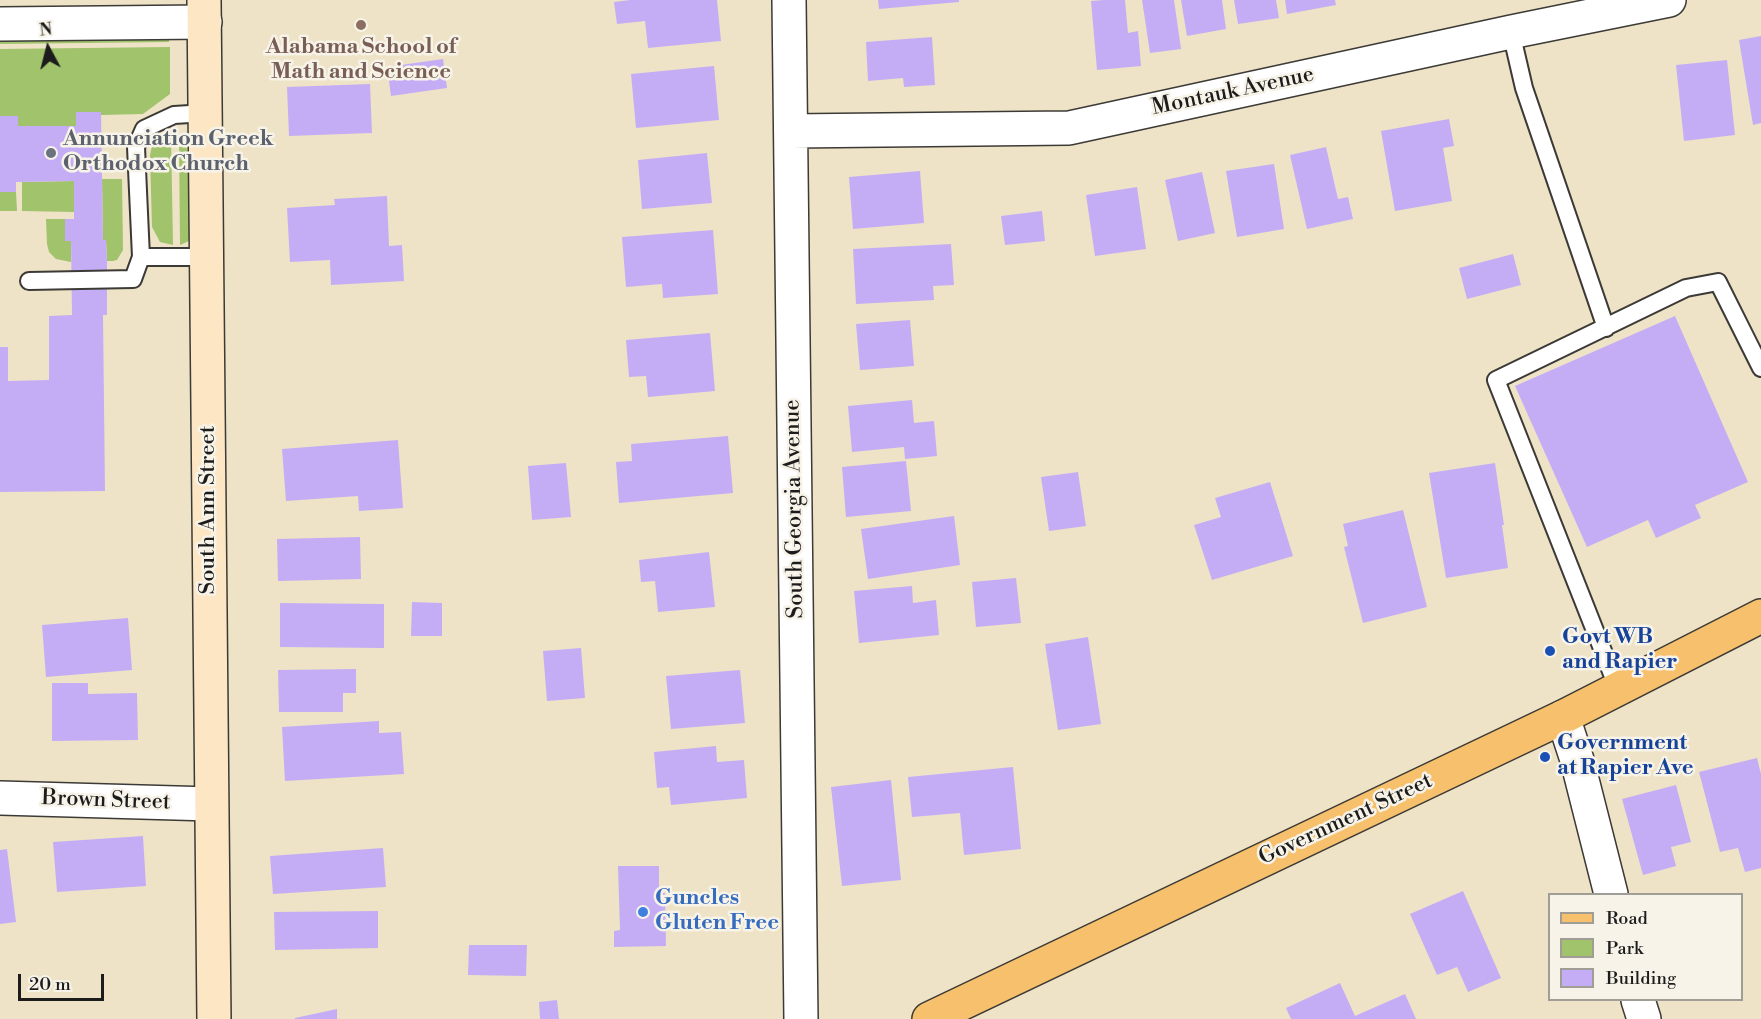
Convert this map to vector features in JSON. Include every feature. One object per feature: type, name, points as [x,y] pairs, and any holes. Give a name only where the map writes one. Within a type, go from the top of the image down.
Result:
[{"type":"main road","name":"Government Street","points":[[929,1019],[1563,717],[1761,616]]},
{"type":"street","name":"South Georgia Avenue","points":[[789,0],[801,1019]]},
{"type":"street","name":"Montauk Avenue","points":[[791,131],[1069,128],[1669,0]]},
{"type":"street","points":[[0,24],[205,11]]},
{"type":"street","name":"South Ann Street","points":[[205,11],[214,1019]]},
{"type":"street","points":[[1563,717],[1577,760],[1611,893]]},
{"type":"street","name":"Brown Street","points":[[0,798],[212,804]]},
{"type":"street","points":[[1639,1001],[1644,1019]]},
{"type":"lane","points":[[1512,32],[1524,87],[1606,328]]},
{"type":"lane","points":[[29,281],[134,279],[141,257],[136,147],[144,129],[174,115],[206,113]]},
{"type":"lane","points":[[141,257],[207,257]]},
{"type":"lane","points":[[1618,689],[1496,380],[1686,288],[1718,282],[1761,368]]},
{"type":"green space","points":[[169,36],[169,42],[0,44],[0,39]]},
{"type":"green space","points":[[170,47],[170,94],[143,114],[101,115],[101,112],[76,112],[76,126],[18,126],[18,116],[0,116],[0,49]]},
{"type":"green space","points":[[171,136],[173,245],[160,242],[152,227],[150,155],[152,146],[160,139]]},
{"type":"green space","points":[[179,136],[185,143],[188,153],[190,234],[189,241],[180,245]]},
{"type":"green space","points":[[102,179],[122,179],[123,250],[117,260],[113,261],[107,261],[106,240],[103,240]]},
{"type":"green space","points":[[74,181],[74,212],[22,211],[22,182]]},
{"type":"green space","points":[[0,192],[16,192],[17,211],[0,211]]},
{"type":"green space","points":[[46,219],[65,219],[65,240],[71,241],[71,262],[56,259],[49,252]]},
{"type":"building","points":[[717,0],[721,41],[648,48],[645,21],[617,24],[614,2]]},
{"type":"building","points":[[878,0],[959,0],[959,2],[879,9]]},
{"type":"building","points":[[1125,0],[1128,33],[1138,31],[1141,66],[1097,70],[1091,1]]},
{"type":"building","points":[[1142,0],[1174,0],[1181,49],[1150,53]]},
{"type":"building","points":[[1181,0],[1222,0],[1226,29],[1187,36]]},
{"type":"building","points":[[1234,0],[1276,0],[1279,18],[1238,24]]},
{"type":"building","points":[[1285,0],[1335,0],[1336,5],[1287,14]]},
{"type":"building","points":[[1761,36],[1761,123],[1753,125],[1739,40]]},
{"type":"building","points":[[932,37],[935,85],[904,87],[903,78],[868,81],[866,42]]},
{"type":"building","points":[[443,59],[447,88],[391,96],[387,67]]},
{"type":"building","points":[[1727,60],[1735,135],[1684,141],[1676,65]]},
{"type":"building","points":[[714,66],[719,120],[636,128],[631,74]]},
{"type":"building","points":[[370,84],[372,133],[289,136],[287,87]]},
{"type":"building","points":[[76,112],[101,112],[103,240],[106,240],[107,261],[107,315],[103,315],[105,491],[0,492],[0,347],[8,347],[8,381],[49,380],[49,316],[72,315],[71,241],[65,241],[65,219],[74,219],[74,181],[16,182],[16,192],[0,192],[0,116],[18,116],[18,126],[76,126]]},
{"type":"building","points":[[1449,119],[1454,146],[1443,148],[1452,201],[1395,211],[1381,131]]},
{"type":"building","points":[[1326,147],[1338,199],[1348,197],[1353,219],[1307,229],[1290,155]]},
{"type":"building","points":[[707,153],[712,203],[642,209],[638,160]]},
{"type":"building","points":[[1274,164],[1284,229],[1237,237],[1226,171]]},
{"type":"building","points":[[920,171],[924,223],[853,229],[849,177]]},
{"type":"building","points":[[1202,172],[1215,233],[1178,241],[1165,180]]},
{"type":"building","points":[[1137,187],[1146,249],[1095,256],[1086,195]]},
{"type":"building","points":[[387,196],[389,246],[402,245],[404,281],[331,285],[330,260],[290,262],[287,208],[335,205],[334,199]]},
{"type":"building","points":[[1042,211],[1045,241],[1005,245],[1001,216]]},
{"type":"building","points":[[713,230],[718,294],[663,298],[662,284],[626,287],[622,237]]},
{"type":"building","points":[[951,244],[954,285],[933,286],[934,300],[856,304],[853,249]]},
{"type":"building","points":[[1513,254],[1521,285],[1467,299],[1459,268]]},
{"type":"building","points":[[1675,316],[1748,482],[1695,505],[1701,518],[1656,538],[1648,520],[1587,547],[1515,386]]},
{"type":"building","points":[[910,320],[914,366],[860,370],[856,324]]},
{"type":"building","points":[[710,333],[715,391],[648,397],[646,376],[629,377],[626,340]]},
{"type":"building","points":[[912,400],[914,423],[934,421],[937,456],[905,459],[904,447],[852,452],[848,406]]},
{"type":"building","points":[[728,436],[733,493],[619,503],[616,462],[632,461],[631,444]]},
{"type":"building","points":[[398,440],[403,508],[359,511],[358,496],[286,501],[282,449]]},
{"type":"building","points":[[906,461],[911,511],[846,517],[842,467]]},
{"type":"building","points":[[566,463],[571,517],[532,520],[528,466]]},
{"type":"building","points":[[1495,463],[1508,568],[1446,578],[1429,473]]},
{"type":"building","points":[[1078,472],[1086,526],[1049,531],[1041,477]]},
{"type":"building","points":[[1270,482],[1293,556],[1212,580],[1194,525],[1221,517],[1215,498]]},
{"type":"building","points":[[1403,510],[1427,607],[1363,623],[1344,547],[1348,546],[1343,524]]},
{"type":"building","points":[[954,516],[960,565],[868,579],[861,529]]},
{"type":"building","points":[[360,537],[361,579],[278,581],[277,539]]},
{"type":"building","points":[[709,552],[715,607],[658,612],[655,581],[641,582],[639,560]]},
{"type":"building","points":[[1016,578],[1021,623],[976,627],[972,582]]},
{"type":"building","points":[[912,586],[913,603],[936,600],[939,635],[859,643],[854,591]]},
{"type":"building","points":[[412,602],[442,603],[442,636],[411,636]]},
{"type":"building","points":[[280,603],[384,604],[384,648],[280,647]]},
{"type":"building","points":[[128,618],[132,670],[46,677],[42,625]]},
{"type":"building","points":[[1088,637],[1101,724],[1058,730],[1045,644]]},
{"type":"building","points":[[581,648],[585,698],[547,701],[543,651]]},
{"type":"building","points":[[356,669],[356,693],[343,693],[343,712],[279,712],[278,670]]},
{"type":"building","points":[[740,670],[745,723],[671,729],[666,676]]},
{"type":"building","points":[[52,683],[88,683],[88,694],[137,693],[138,740],[52,741]]},
{"type":"building","points":[[379,721],[379,733],[401,732],[404,774],[285,781],[282,727]]},
{"type":"building","points":[[716,746],[717,762],[744,760],[747,798],[671,805],[669,787],[657,788],[654,752]]},
{"type":"building","points":[[1757,758],[1761,774],[1761,868],[1745,872],[1738,848],[1720,852],[1699,772]]},
{"type":"building","points":[[1013,767],[1021,849],[964,855],[960,813],[912,817],[908,777]]},
{"type":"building","points":[[891,780],[901,880],[842,886],[831,787]]},
{"type":"building","points":[[1676,785],[1691,842],[1671,847],[1676,866],[1643,875],[1622,799]]},
{"type":"building","points":[[143,836],[146,886],[57,892],[53,842]]},
{"type":"building","points":[[383,848],[386,887],[273,894],[270,856]]},
{"type":"building","points":[[7,849],[16,922],[0,924],[0,850]]},
{"type":"building","name":"Guncles Gluten Free","points":[[618,866],[659,866],[659,893],[665,893],[666,946],[614,947],[614,931],[620,930]]},
{"type":"building","points":[[1463,891],[1501,978],[1468,992],[1457,967],[1437,975],[1410,914]]},
{"type":"building","points":[[378,911],[378,948],[275,950],[274,912]]},
{"type":"building","points":[[469,945],[527,945],[526,976],[468,975]]},
{"type":"building","points":[[1340,983],[1355,1016],[1405,994],[1416,1019],[1291,1019],[1286,1008]]},
{"type":"building","points":[[557,1000],[559,1019],[540,1019],[539,1002]]},
{"type":"building","points":[[337,1009],[337,1019],[295,1019],[295,1018]]},
{"type":"place","name":"Alabama School of Math and Science","points":[[361,25]]},
{"type":"place","name":"Annunciation Greek Orthodox Church","points":[[51,153]]},
{"type":"place","name":"Govt WB and Rapier","points":[[1550,651]]},
{"type":"place","name":"Government at Rapier Ave","points":[[1545,757]]},
{"type":"place","name":"Guncles Gluten Free","points":[[643,912]]}]
